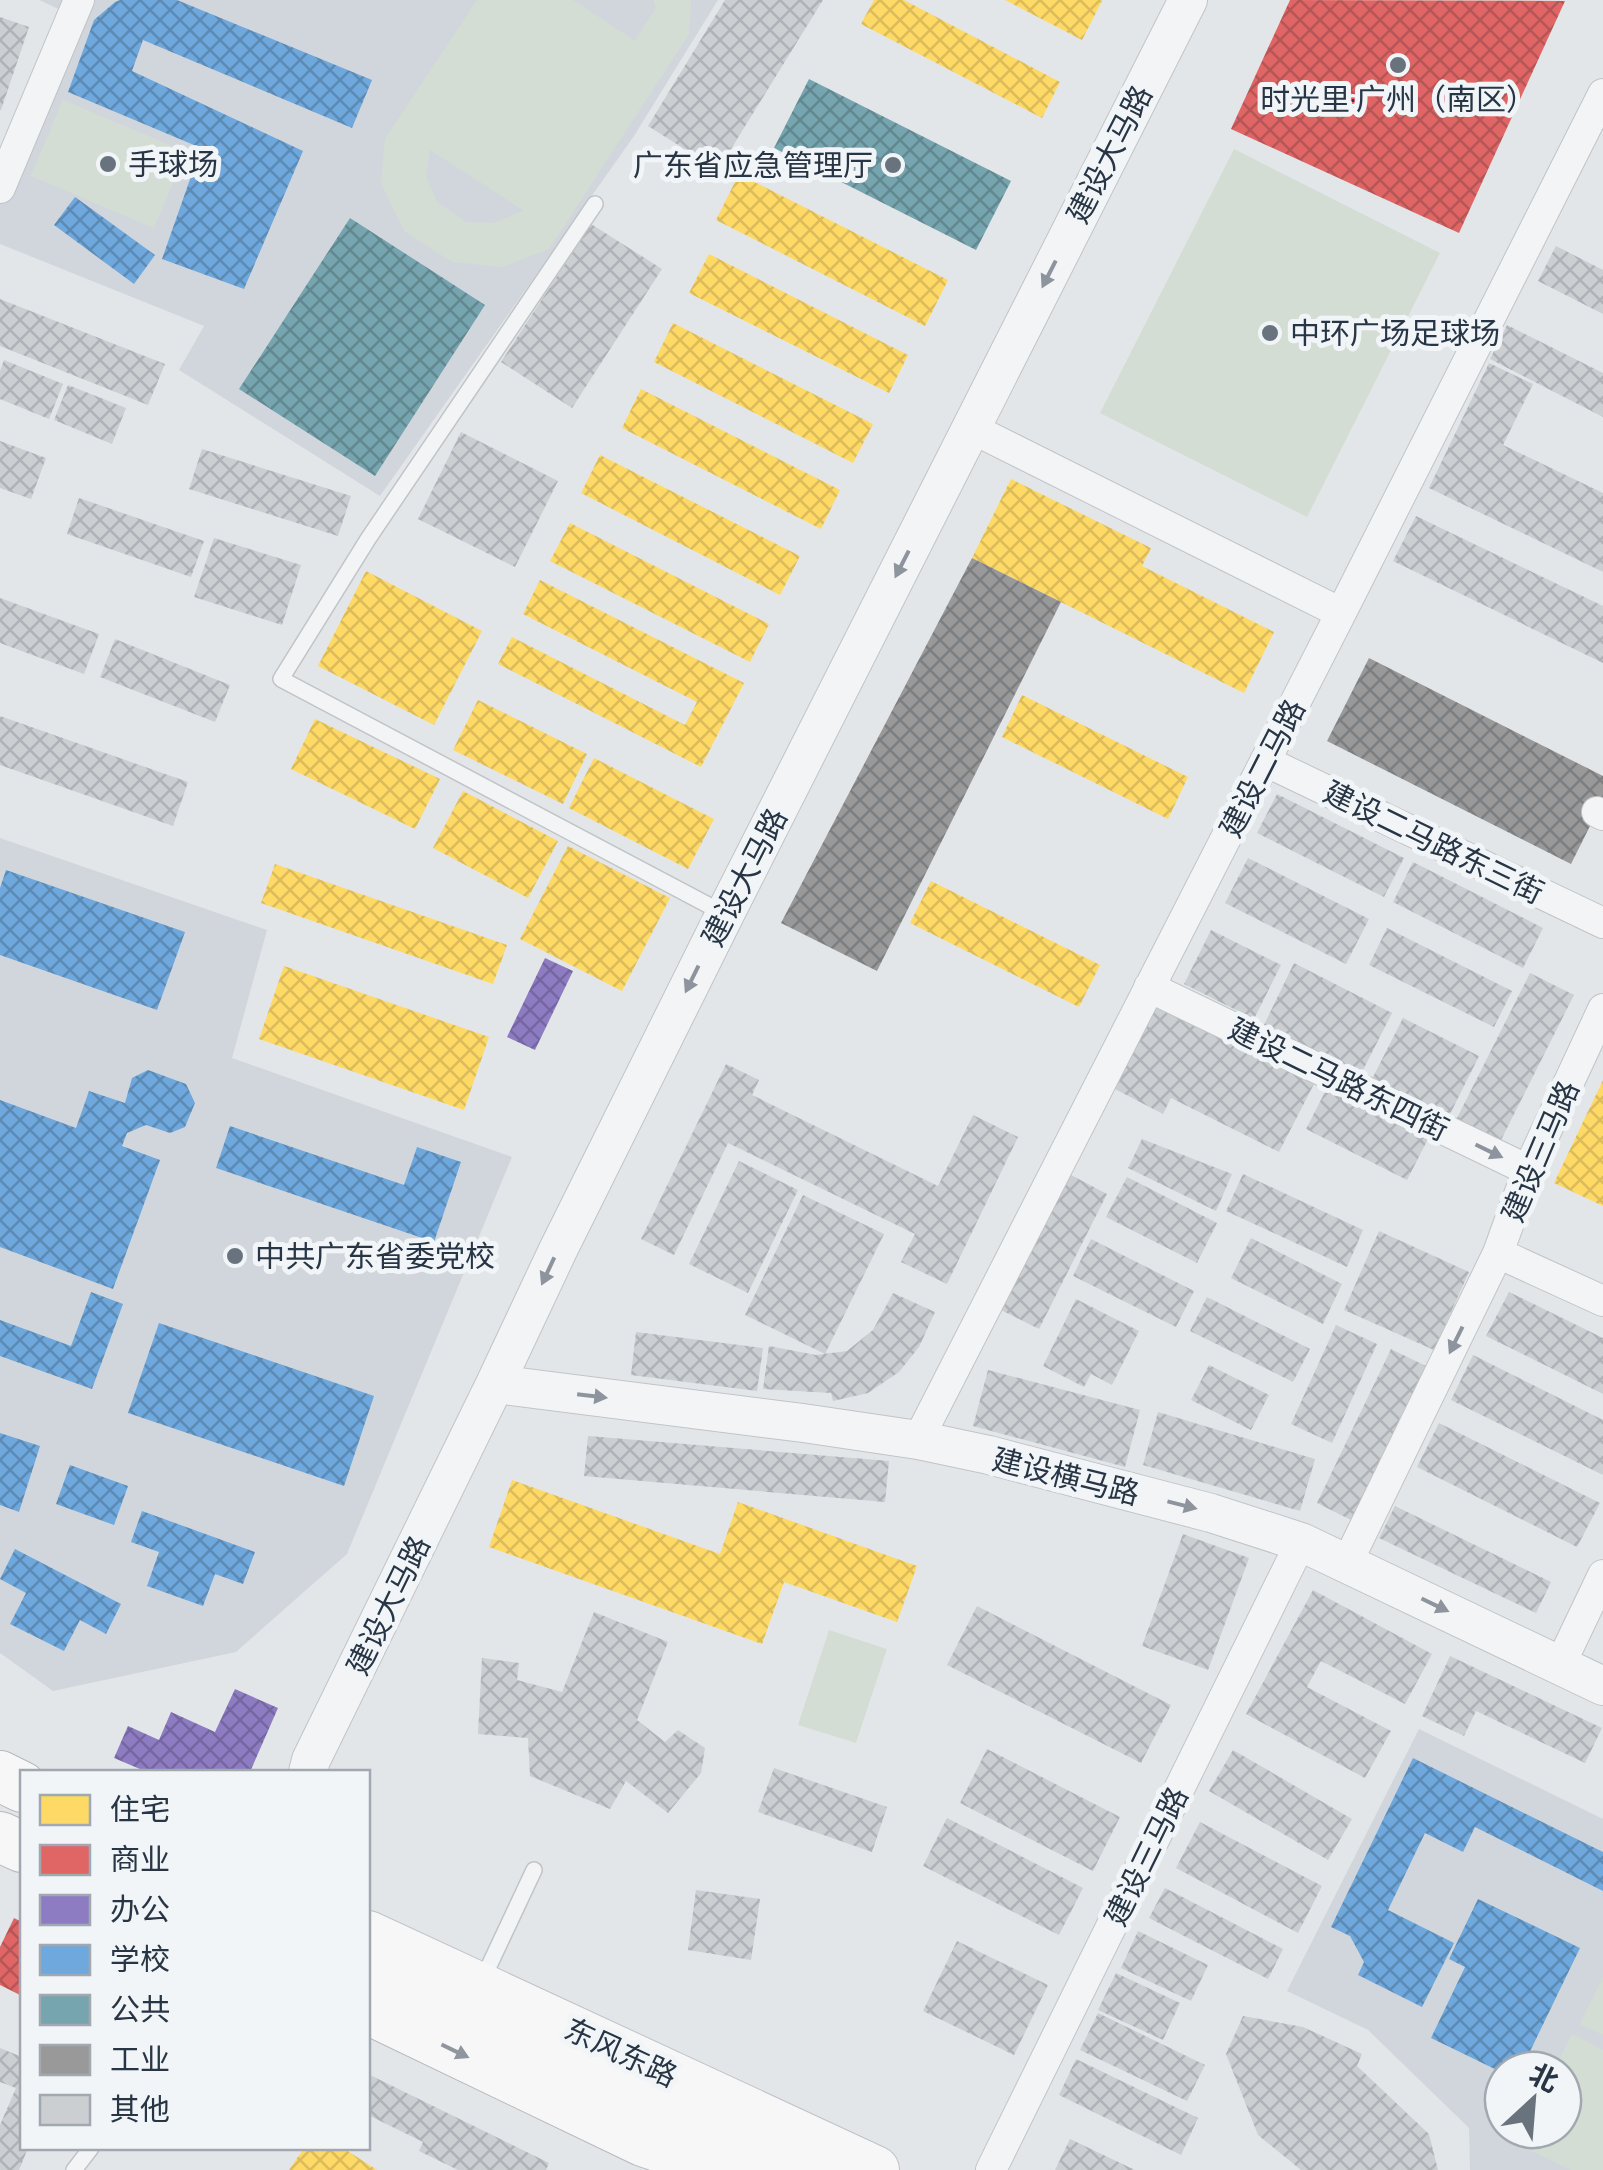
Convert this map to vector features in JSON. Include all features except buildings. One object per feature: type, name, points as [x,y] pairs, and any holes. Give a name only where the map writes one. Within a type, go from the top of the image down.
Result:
[{"type":"highway","name":"东风东路","points":[[370,1962],[810,2170]]},
{"type":"highway","points":[[370,2010],[644,2141],[727,2170]]},
{"type":"highway","points":[[644,2141],[690,2170]]},
{"type":"main road","name":"东风东路","points":[[370,1936],[875,2170]]},
{"type":"street","points":[[0,188],[79,0]]},
{"type":"street","name":"建设大马路","points":[[306,1768],[725,914],[1188,0]]},
{"type":"street","name":"建设二马路","points":[[918,1440],[1603,94]]},
{"type":"street","points":[[971,428],[1341,613]]},
{"type":"street","name":"建设二马路东三街","points":[[1265,762],[1603,923]]},
{"type":"street","name":"建设二马路东四街","points":[[1150,987],[1528,1170]]},
{"type":"street","name":"建设三马路","points":[[1347,1563],[1498,1253],[1528,1170],[1603,1010]]},
{"type":"street","points":[[1498,1253],[1603,1301]]},
{"type":"street","name":"建设横马路","points":[[495,1384],[918,1440],[1196,1509],[1301,1542],[1603,1686]]},
{"type":"street","name":"建设三马路","points":[[990,2170],[1301,1542]]},
{"type":"street","points":[[1560,1665],[1603,1576]]},
{"type":"lane","points":[[595,204],[368,539],[281,678],[725,914]]},
{"type":"lane","points":[[480,1987],[534,1870]]},
{"type":"lane","points":[[74,2170],[89,2150]]},
{"type":"shaded area","points":[[39,0],[718,0],[634,136],[380,496],[179,370],[204,326],[0,244],[0,161],[65,12]]},
{"type":"shaded area","points":[[477,0],[573,0],[635,41],[656,8],[654,0],[691,0],[689,34],[549,249],[502,267],[452,262],[404,231],[381,183],[385,139]],"holes":[[[430,150],[523,210],[494,223],[466,222],[437,202],[426,177]]]},
{"type":"shaded area","name":"手球场","points":[[63,100],[186,152],[154,228],[31,176]]},
{"type":"shaded area","name":"中环广场足球场","points":[[1234,149],[1440,253],[1307,517],[1100,413]]},
{"type":"shaded area","name":"中共广东省委党校","points":[[0,838],[267,930],[232,1058],[512,1157],[347,1554],[236,1652],[53,1691],[0,1653]]},
{"type":"shaded area","points":[[829,1630],[887,1649],[856,1743],[798,1725]]},
{"type":"shaded area","points":[[1419,1729],[1603,1819],[1603,2170],[1470,2170],[1469,2128],[1368,2030],[1287,1991]]},
{"type":"shaded area","points":[[1603,1977],[1603,2035],[1580,2024]]},
{"type":"shaded area","points":[[1572,2034],[1603,2050],[1603,2170],[1571,2170],[1529,2150],[1583,2150],[1583,2050],[1564,2050]]},
{"type":"place","name":"时光里·广州（南区）","points":[[1398,65]]},
{"type":"place","name":"手球场","points":[[108,164]]},
{"type":"place","name":"广东省应急管理厅","points":[[893,165]]},
{"type":"place","name":"中环广场足球场","points":[[1270,333]]},
{"type":"place","name":"中共广东省委党校","points":[[235,1256]]}]
